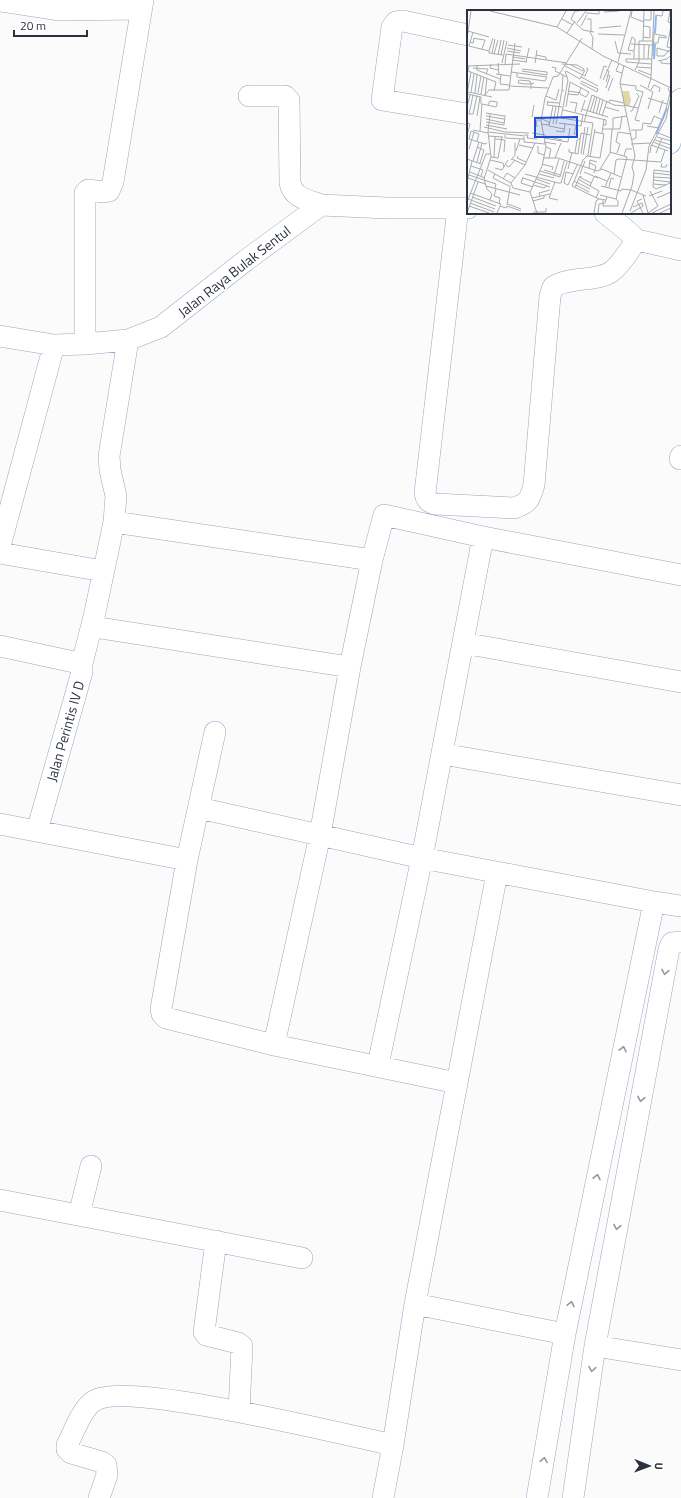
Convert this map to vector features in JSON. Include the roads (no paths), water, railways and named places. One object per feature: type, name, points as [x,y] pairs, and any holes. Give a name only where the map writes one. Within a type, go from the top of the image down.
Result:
[{"type":"street","points":[[0,1],[60,5],[142,5],[111,188],[109,191],[104,192],[88,190],[85,194],[85,344]]},
{"type":"street","points":[[467,35],[403,21],[396,22],[392,28],[382,100],[467,114]]},
{"type":"street","points":[[248,96],[285,96],[289,100],[290,183],[291,190],[295,195],[321,205],[387,208],[463,208],[425,493],[429,502],[435,504],[514,508],[524,505],[531,498],[534,485],[550,296],[553,287],[561,282],[599,277],[610,273],[637,240]]},
{"type":"street","points":[[671,138],[681,99]]},
{"type":"street","name":"Jalan Raya Bulak Sentul","points":[[0,336],[54,346],[128,340],[162,327],[245,261],[321,205]]},
{"type":"street","points":[[606,214],[637,240],[681,250]]},
{"type":"street","points":[[80,667],[94,617],[114,522],[116,496],[110,470],[109,456],[128,340]]},
{"type":"street","points":[[0,546],[54,346]]},
{"type":"street","points":[[274,1045],[320,835],[350,667],[372,560],[384,515],[483,537],[681,575]]},
{"type":"street","points":[[114,522],[372,560]]},
{"type":"street","points":[[378,1066],[422,858],[483,537]]},
{"type":"street","points":[[0,553],[104,572]]},
{"type":"street","points":[[94,617],[95,624],[100,628],[350,667]]},
{"type":"street","points":[[463,643],[681,682]]},
{"type":"street","name":"Jalan Perintis IV D","points":[[0,646],[74,662],[80,665],[82,672],[37,831]]},
{"type":"street","points":[[215,732],[188,860],[161,1009],[162,1014],[166,1018],[274,1045],[457,1083]]},
{"type":"street","points":[[442,754],[681,795]]},
{"type":"street","points":[[199,808],[422,858],[681,906]]},
{"type":"street","points":[[0,824],[188,860]]},
{"type":"street","points":[[383,1498],[393,1445],[415,1304],[497,873]]},
{"type":"street","points":[[537,1498],[565,1334],[654,902]]},
{"type":"street","points":[[572,1498],[595,1346],[669,949],[672,943],[681,942]]},
{"type":"street","points":[[79,1215],[91,1166]]},
{"type":"street","points":[[0,1200],[302,1258]]},
{"type":"street","points":[[216,1241],[204,1332],[206,1335],[238,1343],[242,1346],[239,1412]]},
{"type":"street","points":[[415,1304],[565,1334]]},
{"type":"street","points":[[595,1346],[681,1360]]},
{"type":"street","points":[[99,1498],[106,1475],[106,1465],[102,1462],[71,1453],[67,1449],[67,1444],[86,1408],[94,1400],[104,1397],[133,1396],[160,1398],[239,1412],[393,1445]]}]
